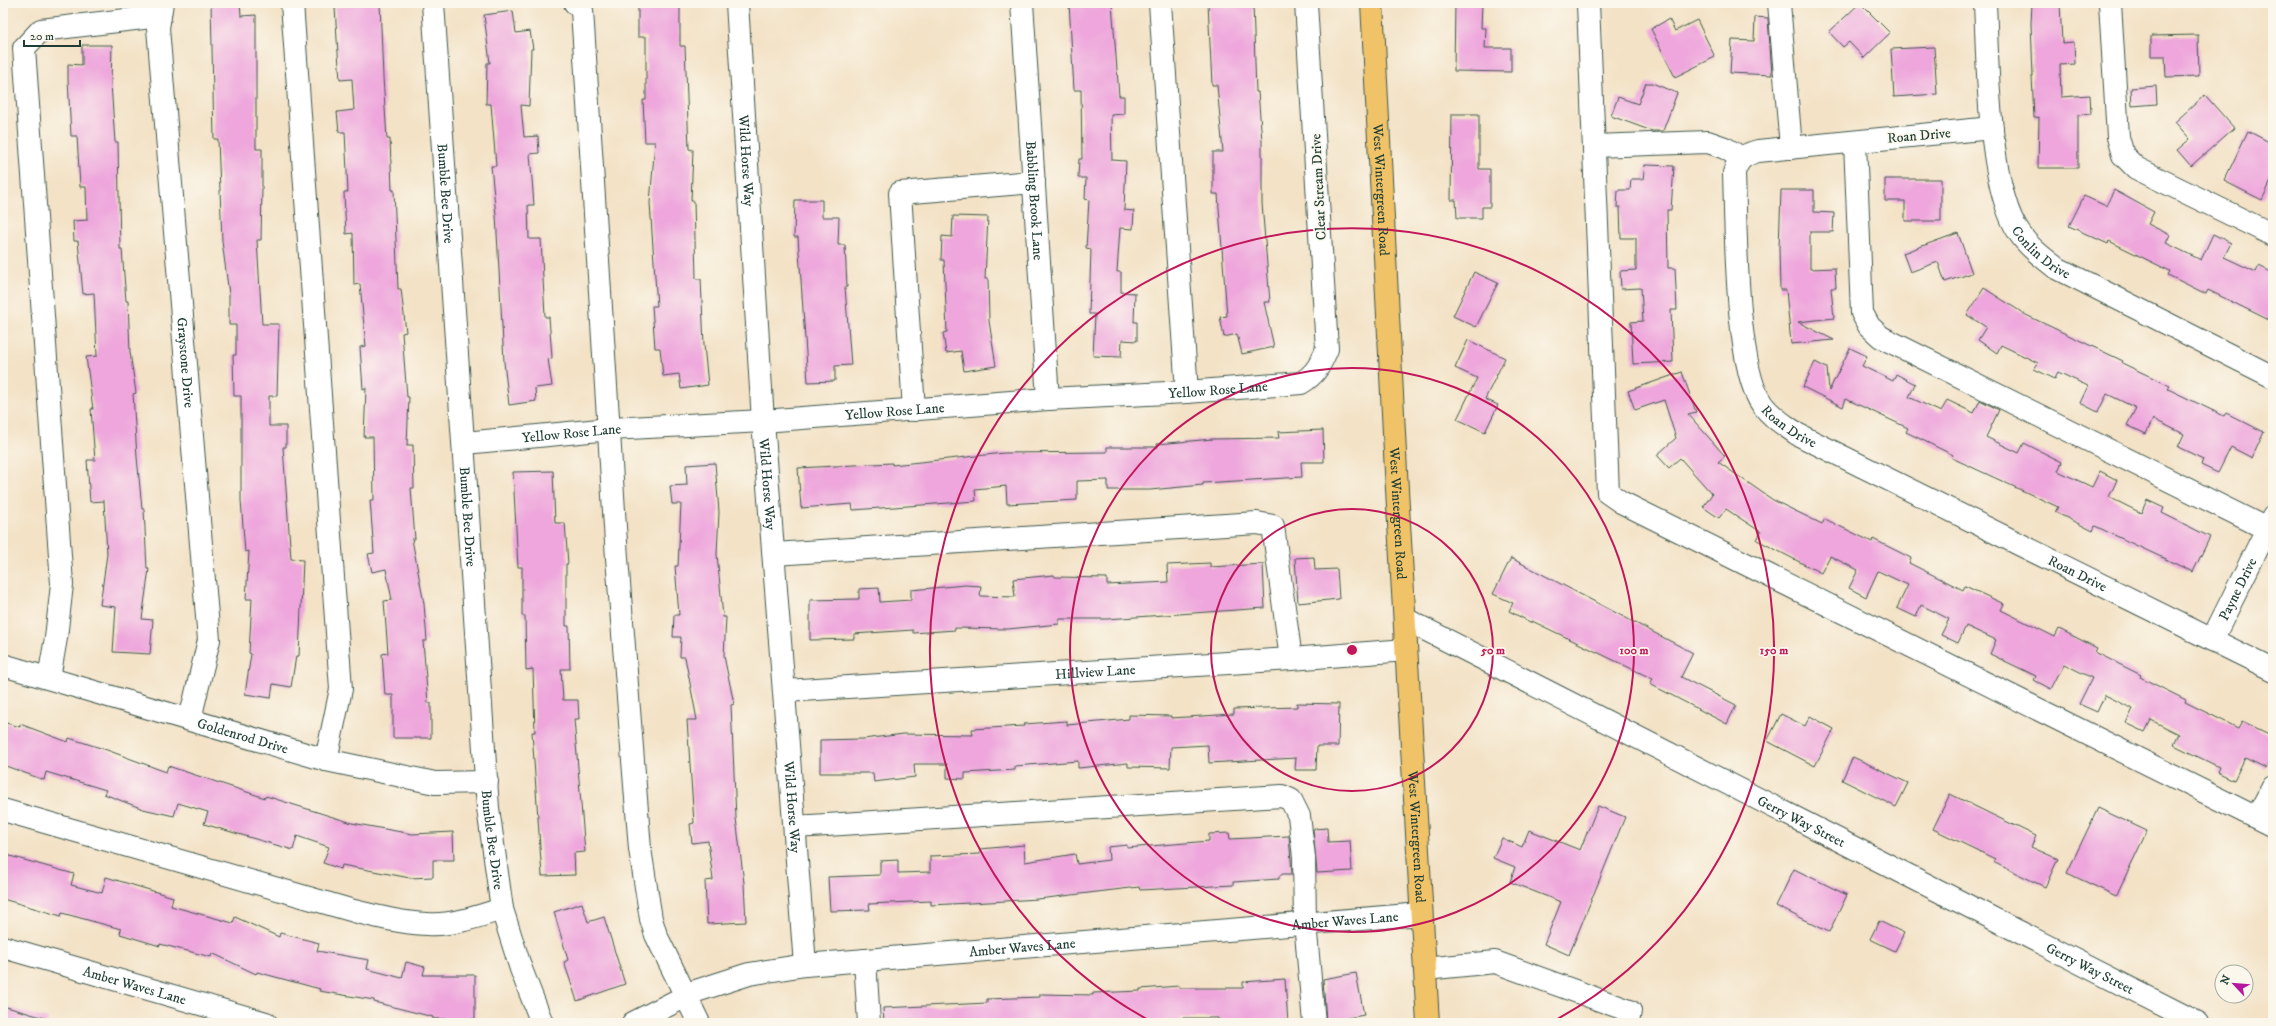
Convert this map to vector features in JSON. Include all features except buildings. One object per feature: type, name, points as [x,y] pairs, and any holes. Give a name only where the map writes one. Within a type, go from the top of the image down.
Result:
[{"type":"main road","name":"West Wintergreen Road","points":[[1372,3],[1395,464],[1428,1023]]},
{"type":"street","points":[[292,3],[341,689],[326,760]]},
{"type":"street","name":"Bumble Bee Drive","points":[[433,3],[465,443],[488,808],[502,909],[520,969],[542,1023]]},
{"type":"street","points":[[575,3],[582,10],[630,722],[640,849],[646,901],[656,935],[699,1023]]},
{"type":"street","name":"Wild Horse Way","points":[[737,3],[763,421],[805,965]]},
{"type":"street","name":"Babbling Brook Lane","points":[[1022,3],[1048,399]]},
{"type":"street","points":[[1160,3],[1187,392]]},
{"type":"street","name":"Clear Stream Drive","points":[[1306,3],[1327,332],[1327,349],[1319,368]]},
{"type":"street","points":[[1588,3],[1608,493],[1621,502],[2265,822],[2273,787]]},
{"type":"street","points":[[1779,3],[1791,148]]},
{"type":"street","name":"Conlin Drive","points":[[1985,3],[1992,128],[2000,188],[2008,212],[2019,233],[2034,251],[2055,267],[2273,377]]},
{"type":"street","points":[[2110,3],[2118,138],[2123,155],[2136,168],[2273,235]]},
{"type":"street","points":[[49,678],[56,638],[62,584],[24,48],[41,30],[161,10]]},
{"type":"street","name":"Graystone Drive","points":[[161,10],[159,36],[209,640],[190,719]]},
{"type":"street","name":"Roan Drive","points":[[1992,128],[1758,151],[1746,154],[1737,162],[1734,173],[1740,292],[1747,358],[1752,381],[1762,404],[1778,421],[1797,434],[2273,670]]},
{"type":"street","points":[[1594,146],[1708,142],[1717,144],[1742,158]]},
{"type":"street","points":[[1855,142],[1862,313],[1868,326],[1881,337],[2270,523]]},
{"type":"street","points":[[914,410],[900,193],[1034,182]]},
{"type":"street","name":"Yellow Rose Lane","points":[[465,443],[610,429],[763,421],[1048,399],[1187,392],[1301,383],[1314,375],[1319,368]]},
{"type":"street","points":[[774,554],[1257,523],[1273,526],[1291,659]]},
{"type":"street","name":"Payne Drive","points":[[2212,640],[2270,523]]},
{"type":"street","name":"Gerry Way Street","points":[[1405,619],[2198,1023]]},
{"type":"street","name":"Hillview Lane","points":[[785,691],[1291,659],[1406,650]]},
{"type":"street","name":"Goldenrod Drive","points":[[3,665],[326,760],[435,783],[487,782]]},
{"type":"street","points":[[795,827],[1282,796],[1291,800],[1299,816],[1304,857],[1305,922],[1314,1023]]},
{"type":"street","points":[[3,810],[354,911],[395,920],[428,925],[468,919],[502,909]]},
{"type":"street","name":"Amber Waves Lane","points":[[633,1023],[686,996],[749,974],[805,965],[1305,922],[1421,914]]},
{"type":"street","name":"Amber Waves Lane","points":[[3,947],[266,1023]]},
{"type":"street","points":[[865,960],[869,1023]]},
{"type":"street","points":[[1425,969],[1495,962],[1630,1011],[1628,1023]]}]
